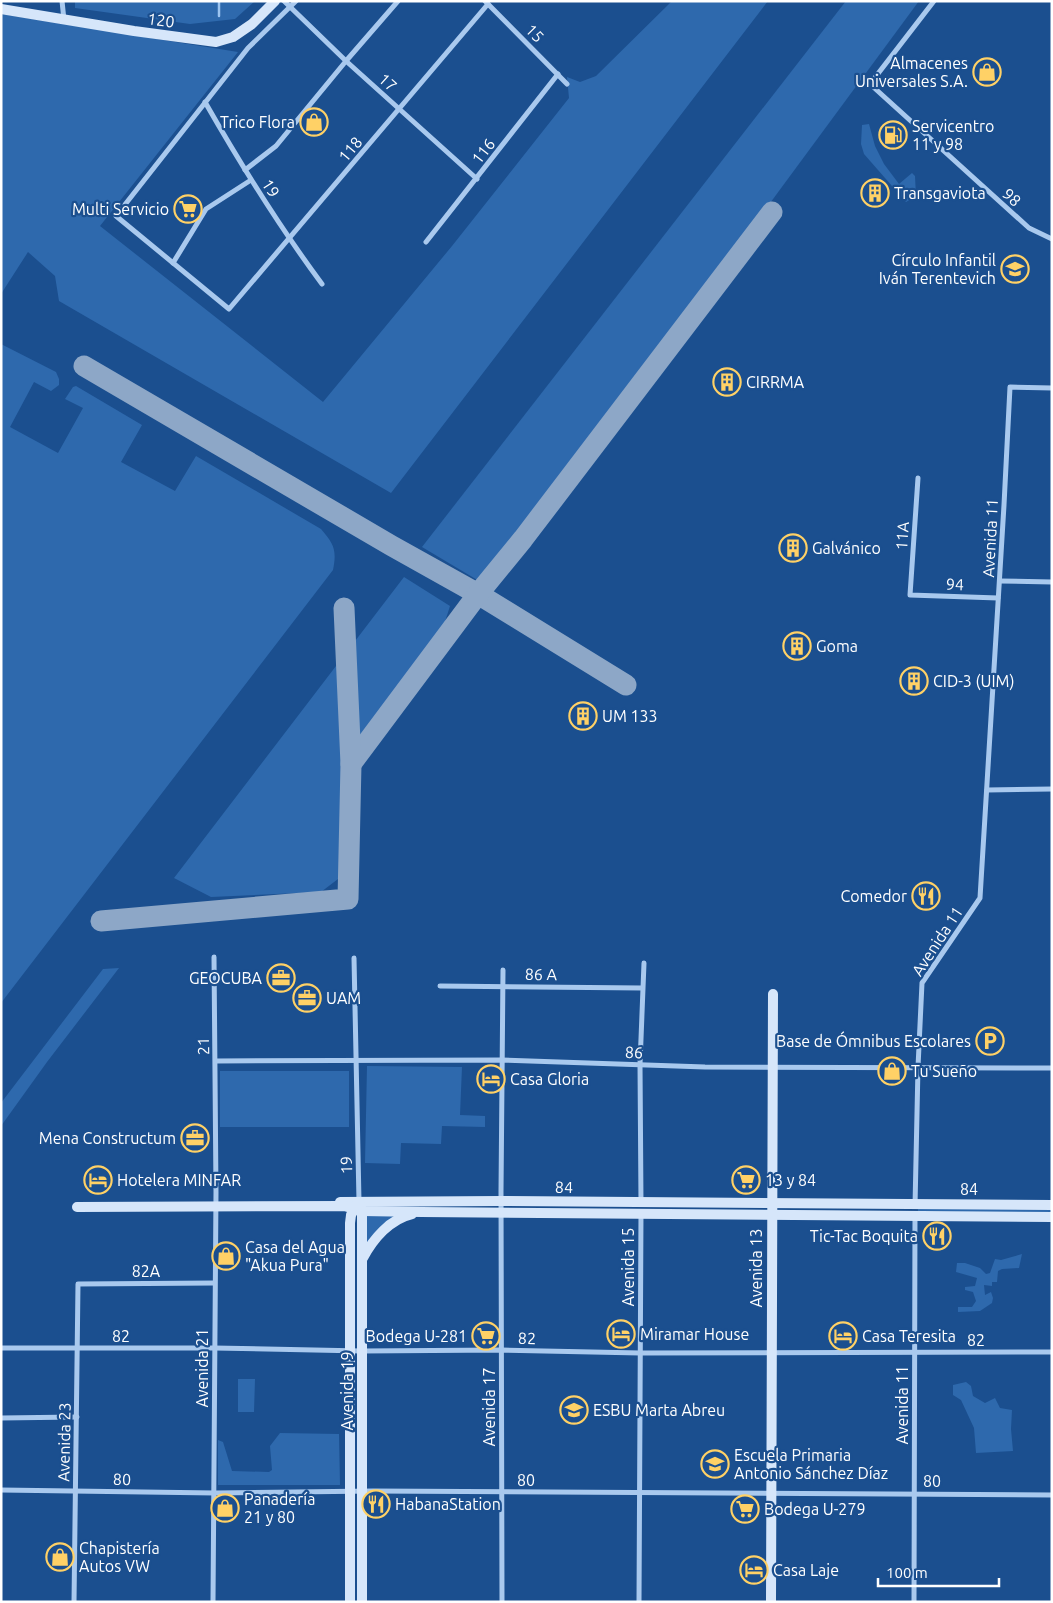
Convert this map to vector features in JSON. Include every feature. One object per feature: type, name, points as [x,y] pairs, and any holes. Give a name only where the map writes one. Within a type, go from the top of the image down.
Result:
[{"type":"main road","name":"120","points":[[1,9],[134,31],[216,42],[233,37],[252,24],[275,1]]},
{"type":"main road","name":"Avenida 13","points":[[771,1602],[771,1067],[773,994]]},
{"type":"main road","name":"84","points":[[358,1207],[501,1201],[771,1215],[1052,1217]]},
{"type":"main road","name":"84","points":[[77,1205],[346,1202],[358,1207],[421,1212],[501,1212],[771,1203],[1052,1204]]},
{"type":"main road","name":"Avenida 19","points":[[358,1207],[362,1261],[362,1602]]},
{"type":"main road","name":"Avenida 19","points":[[350,1602],[350,1223],[351,1215],[358,1207]]},
{"type":"main road","points":[[362,1261],[372,1244],[384,1230],[408,1215],[421,1212]]},
{"type":"street","points":[[62,1],[64,20]]},
{"type":"street","name":"17","points":[[284,1],[346,61],[477,179]]},
{"type":"street","points":[[251,180],[206,210],[173,263],[116,216],[248,48],[296,1]]},
{"type":"street","points":[[245,170],[276,146],[398,1]]},
{"type":"street","name":"98","points":[[934,1],[870,84],[1028,228],[1052,238]]},
{"type":"street","name":"15","points":[[487,3],[566,84]]},
{"type":"street","name":"118","points":[[173,263],[229,309],[400,109],[487,3]]},
{"type":"street","name":"116","points":[[426,242],[558,74]]},
{"type":"street","name":"19","points":[[205,102],[289,240],[322,284]]},
{"type":"street","name":"Avenida 11","points":[[914,1602],[915,1216],[922,983],[980,898],[1010,387],[1052,388]]},
{"type":"street","name":"11A","points":[[910,595],[918,478]]},
{"type":"street","points":[[1000,581],[1052,582]]},
{"type":"street","name":"94","points":[[910,595],[998,598]]},
{"type":"street","points":[[987,790],[1052,789]]},
{"type":"street","name":"21","points":[[214,957],[216,1135]]},
{"type":"street","points":[[354,958],[357,1060]]},
{"type":"street","name":"Avenida 15","points":[[639,1602],[640,1064],[644,963]]},
{"type":"street","points":[[501,1212],[503,970]]},
{"type":"street","name":"86 A","points":[[440,986],[642,988]]},
{"type":"street","name":"19","points":[[357,1060],[358,1207]]},
{"type":"street","name":"86","points":[[216,1061],[502,1060],[771,1067],[1052,1068]]},
{"type":"street","name":"Avenida 21","points":[[213,1602],[216,1135]]},
{"type":"street","name":"Avenida 17","points":[[501,1212],[502,1602]]},
{"type":"street","name":"82A","points":[[78,1284],[214,1283]]},
{"type":"street","name":"Avenida 23","points":[[74,1602],[78,1284]]},
{"type":"street","name":"82","points":[[1,1348],[214,1348],[350,1351],[502,1350],[640,1353],[1052,1352]]},
{"type":"street","points":[[1,1418],[77,1417]]},
{"type":"street","name":"80","points":[[1,1490],[215,1493],[362,1491],[1052,1495]]},
{"type":"shaded area","points":[[75,1],[255,1],[235,19],[190,24],[75,8]]},
{"type":"shaded area","points":[[672,1],[768,1],[391,493],[59,301],[55,276],[28,252],[1,294],[1,14],[238,52],[100,226],[323,402],[452,246],[569,98],[567,77],[580,82],[596,76]]},
{"type":"shaded area","points":[[846,1],[919,1],[681,324],[479,581],[422,547]]},
{"type":"shaded area","points":[[869,124],[875,146],[884,164],[899,184],[912,173],[915,176],[916,196],[906,202],[864,154],[861,144],[862,125]]},
{"type":"shaded area","points":[[1,344],[56,372],[59,379],[59,385],[51,391],[34,382],[10,427],[58,453],[83,408],[65,399],[73,387],[76,386],[142,425],[121,462],[175,491],[196,456],[321,529],[332,543],[335,557],[333,570],[1,1003]]},
{"type":"shaded area","points":[[404,577],[450,606],[442,631],[341,771],[343,868],[338,879],[321,892],[211,897],[174,878]]},
{"type":"shaded area","points":[[119,968],[1,1126],[1,1103],[103,969]]},
{"type":"shaded area","points":[[367,1066],[462,1067],[460,1115],[485,1116],[485,1127],[442,1126],[441,1144],[401,1143],[400,1164],[365,1163]]},
{"type":"shaded area","points":[[220,1071],[349,1071],[349,1127],[220,1127]]},
{"type":"shaded area","points":[[918,1209],[1052,1209],[1052,1214],[918,1211]]},
{"type":"shaded area","points":[[362,1211],[408,1215],[368,1249]]},
{"type":"shaded area","points":[[1022,1254],[1019,1268],[1002,1269],[998,1271],[997,1282],[992,1282],[992,1286],[984,1285],[985,1295],[991,1292],[992,1303],[980,1311],[958,1312],[958,1307],[972,1307],[976,1301],[973,1292],[965,1290],[965,1287],[975,1286],[977,1278],[956,1272],[957,1263],[965,1263],[980,1268],[986,1274],[990,1273],[995,1259],[1001,1260]]},
{"type":"shaded area","points":[[238,1379],[255,1379],[254,1412],[238,1412]]},
{"type":"shaded area","points":[[966,1382],[971,1386],[973,1396],[985,1403],[995,1398],[1000,1408],[1012,1410],[1013,1451],[976,1453],[974,1428],[961,1400],[953,1395],[953,1385]]},
{"type":"shaded area","points":[[280,1433],[339,1434],[340,1485],[218,1485],[218,1440],[223,1442],[232,1471],[269,1472],[272,1470],[270,1446]]},
{"type":"waterway","points":[[219,1],[219,16]]},
{"type":"taxiway","points":[[351,764],[478,594],[523,539],[772,212]]},
{"type":"taxiway","points":[[84,366],[392,546],[478,594],[626,685]]},
{"type":"taxiway","points":[[101,921],[348,899],[351,764],[344,608]]},
{"type":"place","name":"Almacenes Universales S.A.","points":[[987,72]]},
{"type":"place","name":"Trico Flora","points":[[314,122]]},
{"type":"place","name":"Servicentro 11 y 98","points":[[893,135]]},
{"type":"place","name":"Transgaviota","points":[[875,193]]},
{"type":"place","name":"Multi Servicio","points":[[188,209]]},
{"type":"place","name":"Círculo Infantil Iván Terentevich","points":[[1015,269]]},
{"type":"place","name":"CIRRMA","points":[[727,382]]},
{"type":"place","name":"Galvánico","points":[[793,548]]},
{"type":"place","name":"Goma","points":[[797,646]]},
{"type":"place","name":"CID-3 (UIM)","points":[[914,681]]},
{"type":"place","name":"UM 133","points":[[583,716]]},
{"type":"place","name":"Comedor","points":[[926,896]]},
{"type":"place","name":"GEOCUBA","points":[[281,978]]},
{"type":"place","name":"UAM","points":[[307,998]]},
{"type":"place","name":"Base de Ómnibus Escolares","points":[[990,1041]]},
{"type":"place","name":"Tu Sueño","points":[[892,1071]]},
{"type":"place","name":"Casa Gloria","points":[[491,1079]]},
{"type":"place","name":"Mena Constructum","points":[[195,1138]]},
{"type":"place","name":"Hotelera MINFAR","points":[[98,1180]]},
{"type":"place","name":"13 y 84","points":[[746,1180]]},
{"type":"place","name":"Tic-Tac Boquita","points":[[937,1236]]},
{"type":"place","name":"Casa del Agua \"Akua Pura\"","points":[[226,1256]]},
{"type":"place","name":"Miramar House","points":[[621,1334]]},
{"type":"place","name":"Bodega U-281","points":[[486,1336]]},
{"type":"place","name":"Casa Teresita","points":[[843,1336]]},
{"type":"place","name":"ESBU Marta Abreu","points":[[574,1410]]},
{"type":"place","name":"Escuela Primaria Antonio Sánchez Díaz","points":[[715,1464]]},
{"type":"place","name":"HabanaStation","points":[[376,1504]]},
{"type":"place","name":"Panadería 21 y 80","points":[[225,1508]]},
{"type":"place","name":"Bodega U-279","points":[[745,1509]]},
{"type":"place","name":"Chapistería Autos VW","points":[[60,1557]]},
{"type":"place","name":"Casa Laje","points":[[754,1570]]}]
